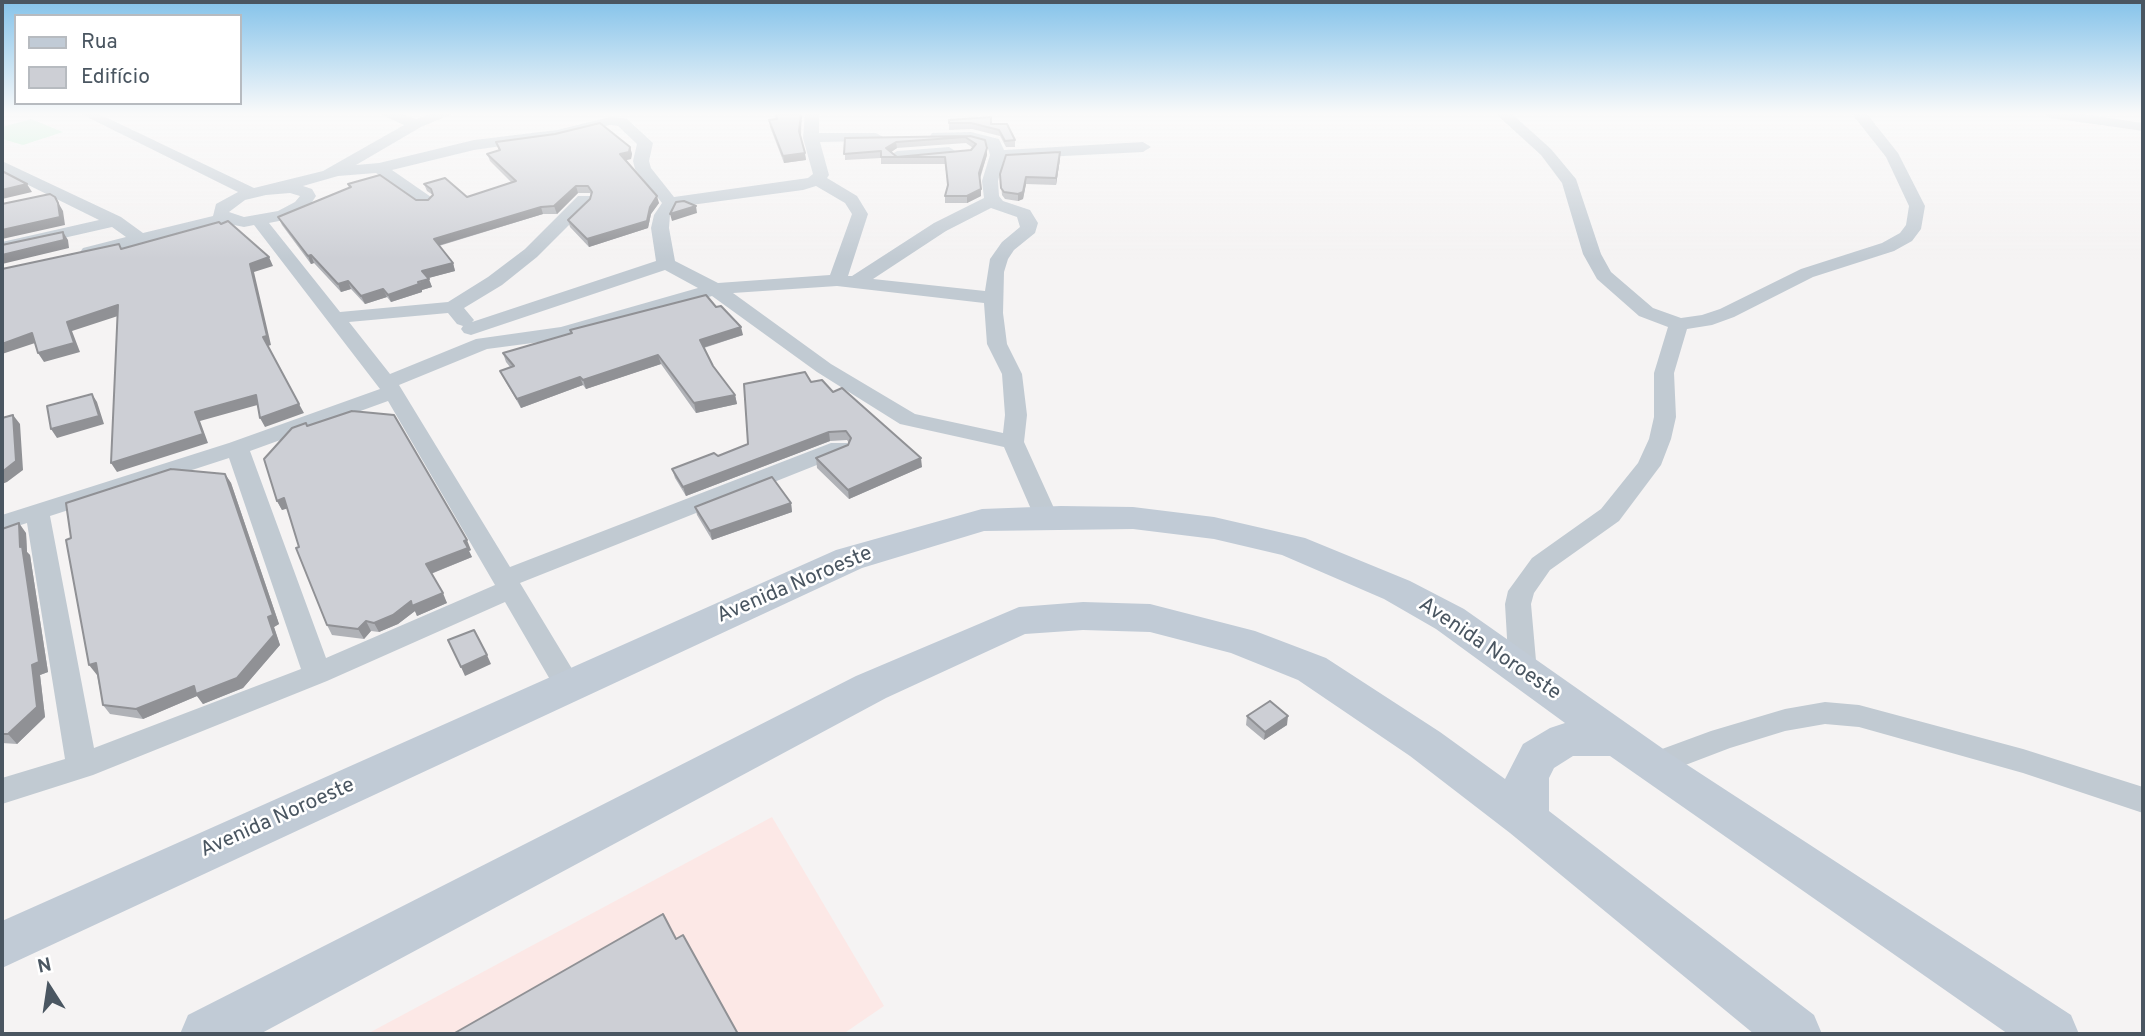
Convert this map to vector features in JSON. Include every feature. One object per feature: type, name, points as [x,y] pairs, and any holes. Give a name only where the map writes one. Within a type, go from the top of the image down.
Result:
[{"type":"street","points":[[190,162],[252,192]]},
{"type":"street","points":[[349,162],[332,172],[301,206],[293,211],[259,221],[232,221],[220,214],[229,202],[252,192],[278,188],[332,172],[379,168],[402,162]]},
{"type":"street","points":[[641,162],[670,203]]},
{"type":"street","points":[[666,264],[660,228],[662,215],[670,203],[803,185],[821,175],[818,162]]},
{"type":"street","points":[[995,162],[990,181],[993,200],[997,205],[1024,214],[1029,223],[1029,229],[1008,246],[999,259],[993,298],[997,344],[1012,374],[1016,415],[1013,442],[1046,517]]},
{"type":"street","points":[[1554,162],[1570,182],[1592,254],[1604,275],[1646,312],[1679,324],[1716,317],[1807,273],[1888,247],[1906,237],[1915,225],[1917,206],[1895,162]]},
{"type":"street","points":[[2,166],[115,220],[141,240]]},
{"type":"street","points":[[379,168],[425,201]]},
{"type":"street","points":[[817,179],[851,200],[860,214],[845,281]]},
{"type":"street","points":[[278,188],[299,190],[308,196]]},
{"type":"street","points":[[29,200],[56,194]]},
{"type":"street","points":[[334,318],[453,307],[495,281],[531,253],[583,200]]},
{"type":"street","points":[[845,281],[993,200]]},
{"type":"street","points":[[78,254],[224,218]]},
{"type":"street","points":[[2,247],[115,220]]},
{"type":"street","points":[[259,221],[389,387],[569,687]]},
{"type":"street","points":[[2,523],[237,448],[389,387],[477,336],[666,264],[715,289],[824,368],[908,419],[1013,442]]},
{"type":"street","points":[[477,336],[563,333],[715,289],[845,281],[993,298]]},
{"type":"street","points":[[453,307],[477,336]]},
{"type":"street","points":[[1523,672],[1518,626],[1521,591],[1541,564],[1610,515],[1649,465],[1661,439],[1665,417],[1664,373],[1679,324]]},
{"type":"street","points":[[237,448],[317,674]]},
{"type":"street","points":[[2,791],[82,766],[317,674],[507,584],[839,449]]},
{"type":"street","points":[[37,511],[82,766]]},
{"type":"street","name":"Avenida Noroeste","points":[[2,945],[849,559],[982,520],[1046,517],[1133,518],[1214,528],[1292,546],[1397,590],[1450,620],[1617,740],[2052,1034]]},
{"type":"street","points":[[207,1034],[871,687],[1019,621],[1083,616],[1150,618],[1241,641],[1312,669],[1425,744],[1526,819],[1795,1034]]},
{"type":"street","points":[[1654,765],[1722,739],[1785,720],[1825,713],[1859,716],[1961,743],[2143,800]]},
{"type":"street","points":[[1526,819],[1527,778],[1538,755],[1565,740],[1617,740]]},
{"type":"shaded area","points":[[772,817],[884,1006],[843,1034],[367,1034]]},
{"type":"building","points":[[496,162],[627,162],[657,196],[650,207],[647,221],[587,239],[568,220],[590,199],[592,192],[588,186],[576,186],[554,206],[541,207],[434,239],[453,263],[422,271],[429,279],[388,295],[383,289],[361,296],[348,281],[338,284],[311,255],[308,256],[278,217],[351,187],[348,184],[380,175],[416,200],[428,200],[433,195],[431,189],[424,184],[445,178],[467,197],[516,181]]},
{"type":"building","points":[[946,162],[982,162],[979,173],[981,189],[967,196],[945,196],[948,185]]},
{"type":"building","points":[[1004,162],[1058,162],[1056,178],[1026,177],[1023,192],[1018,194],[1004,192],[1000,174]]},
{"type":"building","points":[[2,171],[27,184],[2,190]]},
{"type":"building","points":[[50,194],[58,203],[60,217],[2,230],[2,204]]},
{"type":"building","points":[[684,201],[696,206],[670,214],[676,202]]},
{"type":"building","points":[[228,221],[269,257],[250,264],[267,336],[263,337],[299,404],[260,418],[256,395],[195,412],[203,434],[111,463],[118,305],[67,322],[74,343],[38,353],[32,333],[2,344],[2,269],[119,244],[121,249]]},
{"type":"building","points":[[63,232],[64,240],[2,255],[2,245]]},
{"type":"building","points":[[706,295],[716,307],[721,306],[741,327],[700,340],[713,366],[735,395],[694,403],[658,355],[583,380],[580,377],[517,399],[500,371],[514,366],[503,353],[572,333],[570,330]]},
{"type":"building","points":[[805,372],[811,382],[822,380],[833,392],[842,388],[921,458],[848,490],[816,458],[848,445],[851,438],[846,431],[829,432],[683,487],[672,469],[748,444],[744,384]]},
{"type":"building","points":[[92,394],[99,416],[51,429],[47,406]]},
{"type":"building","points":[[352,411],[394,415],[467,540],[464,541],[468,548],[426,564],[443,593],[412,606],[411,601],[393,615],[374,623],[366,621],[358,629],[327,625],[296,548],[299,547],[284,498],[277,501],[264,459],[292,428],[306,423],[307,426]]},
{"type":"building","points":[[13,415],[16,461],[2,472],[2,418]]},
{"type":"building","points":[[171,469],[225,474],[273,615],[268,617],[274,635],[237,678],[196,694],[194,686],[136,709],[103,705],[96,663],[89,665],[66,540],[71,538],[66,503]]},
{"type":"building","points":[[772,477],[791,503],[710,531],[695,507]]},
{"type":"building","points":[[19,523],[20,547],[22,546],[39,662],[32,665],[37,707],[8,734],[2,734],[2,529]]},
{"type":"building","points":[[474,630],[487,655],[461,667],[448,640]]},
{"type":"building","points":[[1270,701],[1288,716],[1265,732],[1247,716]]},
{"type":"building","points":[[663,914],[676,939],[683,935],[738,1034],[453,1034]]}]
